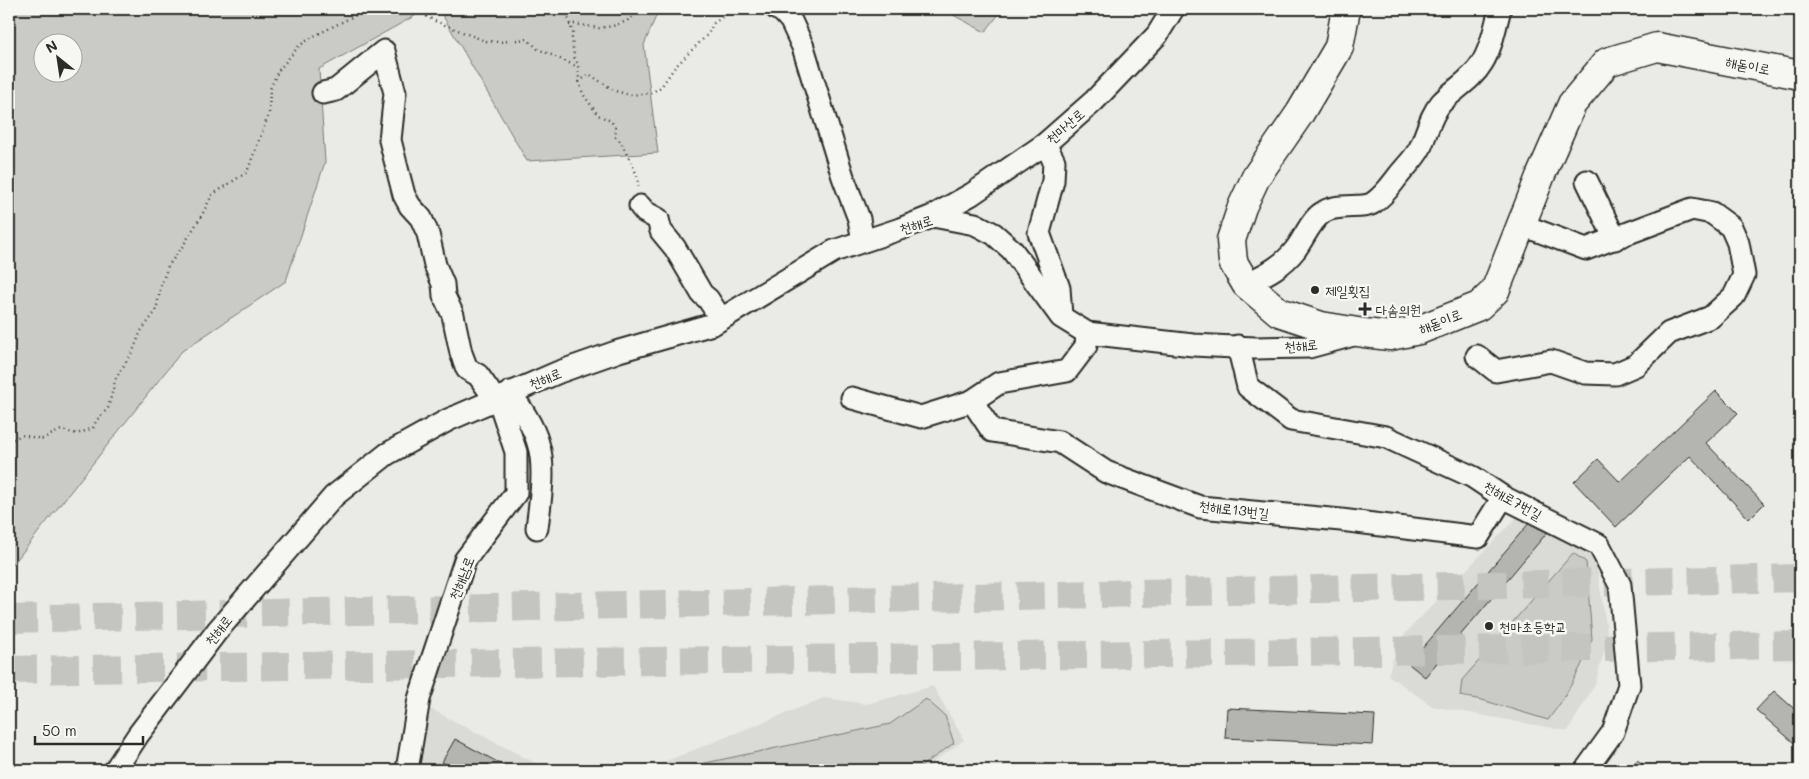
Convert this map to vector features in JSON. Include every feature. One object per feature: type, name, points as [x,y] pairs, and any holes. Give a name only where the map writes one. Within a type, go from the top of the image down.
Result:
[{"type":"main road","name":"해돋이로","points":[[1346,9],[1339,47],[1300,113],[1256,177],[1242,207],[1232,240],[1232,262],[1246,284],[1279,312],[1321,326],[1364,333],[1390,336],[1419,330],[1479,306],[1496,291],[1572,104],[1607,62],[1657,47],[1800,74]]},
{"type":"street","points":[[777,9],[782,11],[791,21],[803,47],[859,219],[864,241]]},
{"type":"street","name":"천마산로","points":[[933,216],[972,194],[1045,144],[1094,102],[1157,35],[1173,9]]},
{"type":"street","points":[[1246,284],[1278,267],[1285,261],[1294,252],[1313,222],[1322,212],[1332,208],[1371,204],[1388,191],[1420,148],[1432,117],[1441,103],[1471,77],[1482,63],[1495,29],[1500,9]]},
{"type":"street","points":[[323,93],[336,90],[384,51],[395,93],[390,140],[404,195],[421,218],[428,234],[443,284],[444,296],[452,315],[467,369],[478,375],[501,396],[535,434],[540,452],[537,528]]},
{"type":"street","points":[[1045,144],[1054,161],[1053,180],[1039,233],[1059,288],[1061,317]]},
{"type":"street","points":[[1587,181],[1614,239]]},
{"type":"street","points":[[640,206],[645,212],[658,219],[661,231],[675,248],[702,294],[708,299],[721,319]]},
{"type":"street","points":[[1477,356],[1496,371],[1551,361],[1585,373],[1615,374],[1636,365],[1670,333],[1711,317],[1734,296],[1744,275],[1738,243],[1731,227],[1712,213],[1692,209],[1586,249],[1522,225]]},
{"type":"street","name":"천해로","points":[[115,770],[138,735],[217,630],[334,496],[387,454],[448,420],[559,372],[619,351],[705,326],[721,319],[834,251],[933,216],[975,224],[994,234],[1012,250],[1061,317],[1087,334],[1193,345],[1309,347],[1364,333]]},
{"type":"street","points":[[852,398],[921,417],[972,401],[999,383],[1067,371],[1086,346],[1087,334]]},
{"type":"street","name":"천해로7번길","points":[[1238,346],[1248,388],[1291,420],[1386,436],[1473,477],[1504,497],[1599,545],[1620,585],[1629,684],[1613,732],[1587,768]]},
{"type":"street","name":"천해남로","points":[[407,770],[419,699],[465,560],[516,493],[516,452],[501,396]]},
{"type":"street","name":"천해로13번길","points":[[972,401],[992,431],[1060,442],[1106,472],[1200,506],[1342,520],[1478,537],[1504,497]]},
{"type":"path","points":[[9,442],[21,435],[42,439],[61,430],[77,434],[93,428],[96,421],[108,408],[116,378],[133,350],[141,331],[156,311],[161,285],[168,266],[181,249],[212,195],[247,172],[269,114],[270,89],[278,71],[299,46],[312,37],[356,15],[361,9]]},
{"type":"path","points":[[413,9],[435,21],[485,41],[499,42],[527,39],[538,49],[578,67]]},
{"type":"path","points":[[564,9],[573,33],[574,56],[583,94],[598,115],[611,121],[615,127],[616,137],[621,142],[637,176],[640,206]]},
{"type":"path","points":[[569,25],[599,28],[613,26],[627,21],[642,9]]},
{"type":"path","points":[[579,82],[589,74],[615,91],[630,95],[652,94],[661,87],[675,67],[708,34],[714,23],[733,9]]},
{"type":"shaded area","points":[[9,9],[427,9],[319,69],[325,162],[286,281],[182,351],[14,563],[9,564]]},
{"type":"shaded area","points":[[439,9],[659,9],[644,45],[658,153],[527,161]]},
{"type":"shaded area","points":[[942,9],[1003,9],[985,32]]},
{"type":"shaded area","points":[[1523,511],[1595,555],[1608,638],[1595,684],[1568,731],[1432,706],[1388,675],[1399,640]]},
{"type":"shaded area","points":[[1573,553],[1586,562],[1592,639],[1581,666],[1564,698],[1548,720],[1482,700],[1460,696],[1462,680]]},
{"type":"shaded area","points":[[933,686],[964,740],[922,770],[644,770],[824,698],[867,704]]},
{"type":"shaded area","points":[[926,699],[945,716],[954,743],[916,770],[672,770],[890,724]]},
{"type":"shaded area","points":[[429,708],[547,769],[554,770],[418,770]]},
{"type":"building","points":[[1716,391],[1738,413],[1706,443],[1764,504],[1749,519],[1690,456],[1616,527],[1574,482],[1598,459],[1620,482]]},
{"type":"building","points":[[1536,515],[1551,528],[1425,677],[1409,664]]},
{"type":"building","points":[[1774,691],[1800,714],[1800,748],[1756,710]]},
{"type":"building","points":[[1227,708],[1375,715],[1373,745],[1225,738]]},
{"type":"building","points":[[455,739],[512,770],[457,770],[442,762]]},
{"type":"building","points":[[1637,760],[1651,770],[1629,770]]},
{"type":"tunnel","points":[[9,619],[1800,578]]},
{"type":"tunnel","points":[[9,670],[1800,645]]},
{"type":"place","name":"제일횟집","points":[[1315,290]]},
{"type":"place","name":"다솜의원","points":[[1365,309]]},
{"type":"place","name":"천마초등학교","points":[[1489,626]]}]
